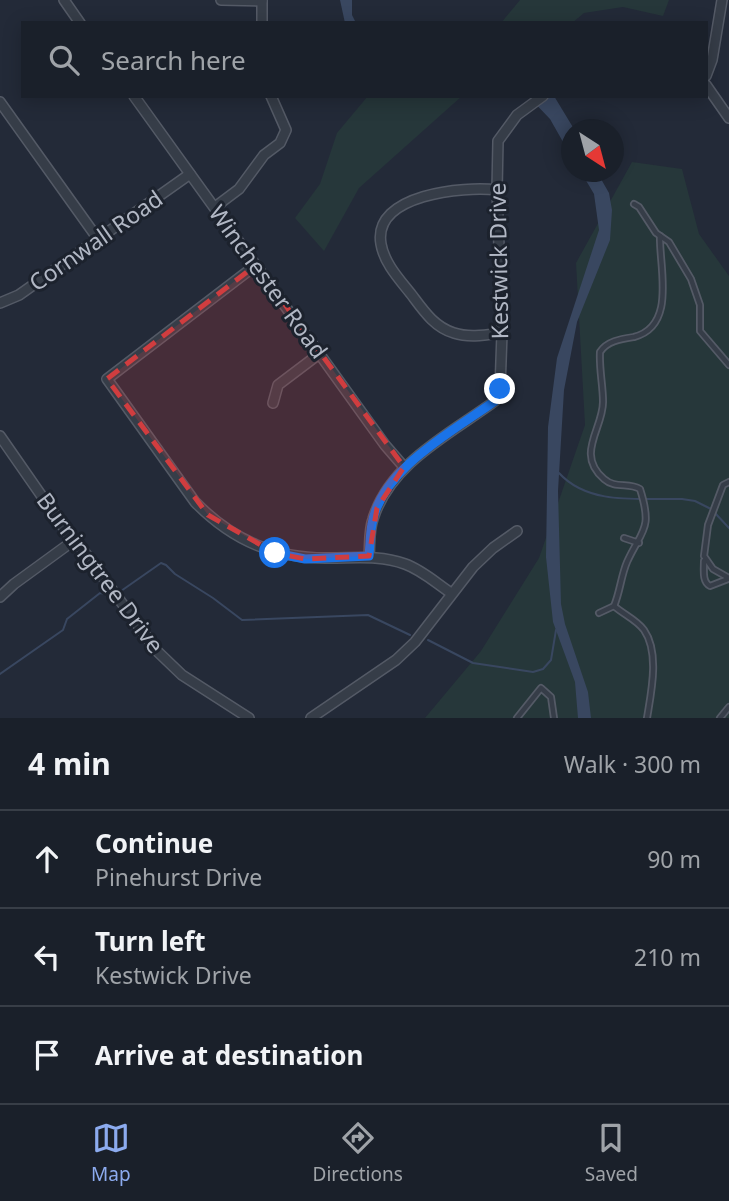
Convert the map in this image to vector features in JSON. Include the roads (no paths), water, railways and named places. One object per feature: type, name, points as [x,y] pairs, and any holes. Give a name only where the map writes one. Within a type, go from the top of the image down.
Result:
[{"type":"street","points":[[64,0],[79,21]]},
{"type":"street","points":[[221,0],[262,1],[262,21]]},
{"type":"street","points":[[708,71],[722,0]]},
{"type":"street","points":[[708,88],[729,118]]},
{"type":"street","name":"Winchester Road","points":[[135,98],[384,444],[404,467]]},
{"type":"street","points":[[215,207],[239,189],[264,155],[280,143],[286,130],[272,98]]},
{"type":"street","name":"Kestwick Drive","points":[[369,556],[372,522],[384,492],[404,467],[495,401],[500,389],[502,333],[498,141],[509,125],[540,98]]},
{"type":"street","points":[[0,102],[98,239]]},
{"type":"street","name":"Cornwall Road","points":[[0,303],[19,295],[190,174]]},
{"type":"street","points":[[497,190],[440,191],[414,200],[390,215],[382,227],[380,241],[394,271],[429,318],[453,333],[502,333]]},
{"type":"street","points":[[256,265],[107,379],[187,491],[223,527],[256,546],[292,557],[369,556],[397,562],[416,569],[450,593]]},
{"type":"street","points":[[273,402],[278,385],[319,354]]},
{"type":"street","name":"Burningtree Drive","points":[[0,436],[73,541],[83,550],[157,651],[182,675],[250,718]]},
{"type":"street","points":[[312,718],[396,660],[415,642],[473,566],[517,531]]},
{"type":"street","points":[[0,597],[73,541]]},
{"type":"lane","points":[[634,204],[678,255],[691,279],[700,305],[700,331],[729,365]]},
{"type":"lane","points":[[599,613],[614,606],[626,564],[647,524],[641,492],[636,486],[614,485],[602,477],[593,462],[590,449],[603,405],[601,350],[616,341],[642,334],[650,328],[658,315],[665,282],[660,236]]},
{"type":"lane","points":[[729,482],[723,485],[711,515],[704,556],[705,582],[708,585],[729,578]]},
{"type":"lane","points":[[624,538],[639,543]]},
{"type":"lane","points":[[704,556],[713,569],[729,578]]},
{"type":"lane","points":[[614,606],[643,629],[650,645],[652,661],[647,718]]},
{"type":"lane","points":[[517,718],[541,688],[551,697],[554,718]]},
{"type":"lane","points":[[720,718],[729,707]]},
{"type":"water","points":[[340,0],[352,0],[352,15],[355,21],[345,21]]},
{"type":"water","points":[[530,98],[555,98],[568,119],[561,119],[561,138],[550,119]]},
{"type":"water","points":[[587,182],[603,182],[609,193],[612,210],[610,240],[577,322],[564,390],[558,491],[561,604],[588,692],[591,718],[578,718],[575,682],[553,622],[546,557],[548,427],[557,358],[599,230],[594,194]]},
{"type":"waterway","points":[[559,473],[571,484],[600,495],[633,499],[682,499],[695,501],[711,509]]},
{"type":"waterway","points":[[715,513],[729,528]]},
{"type":"waterway","points":[[121,591],[161,563],[242,620],[368,615],[410,635]]},
{"type":"waterway","points":[[0,674],[63,630],[67,619],[100,593],[106,594]]},
{"type":"waterway","points":[[428,640],[473,663],[533,672],[543,669],[551,660],[556,630]]}]
